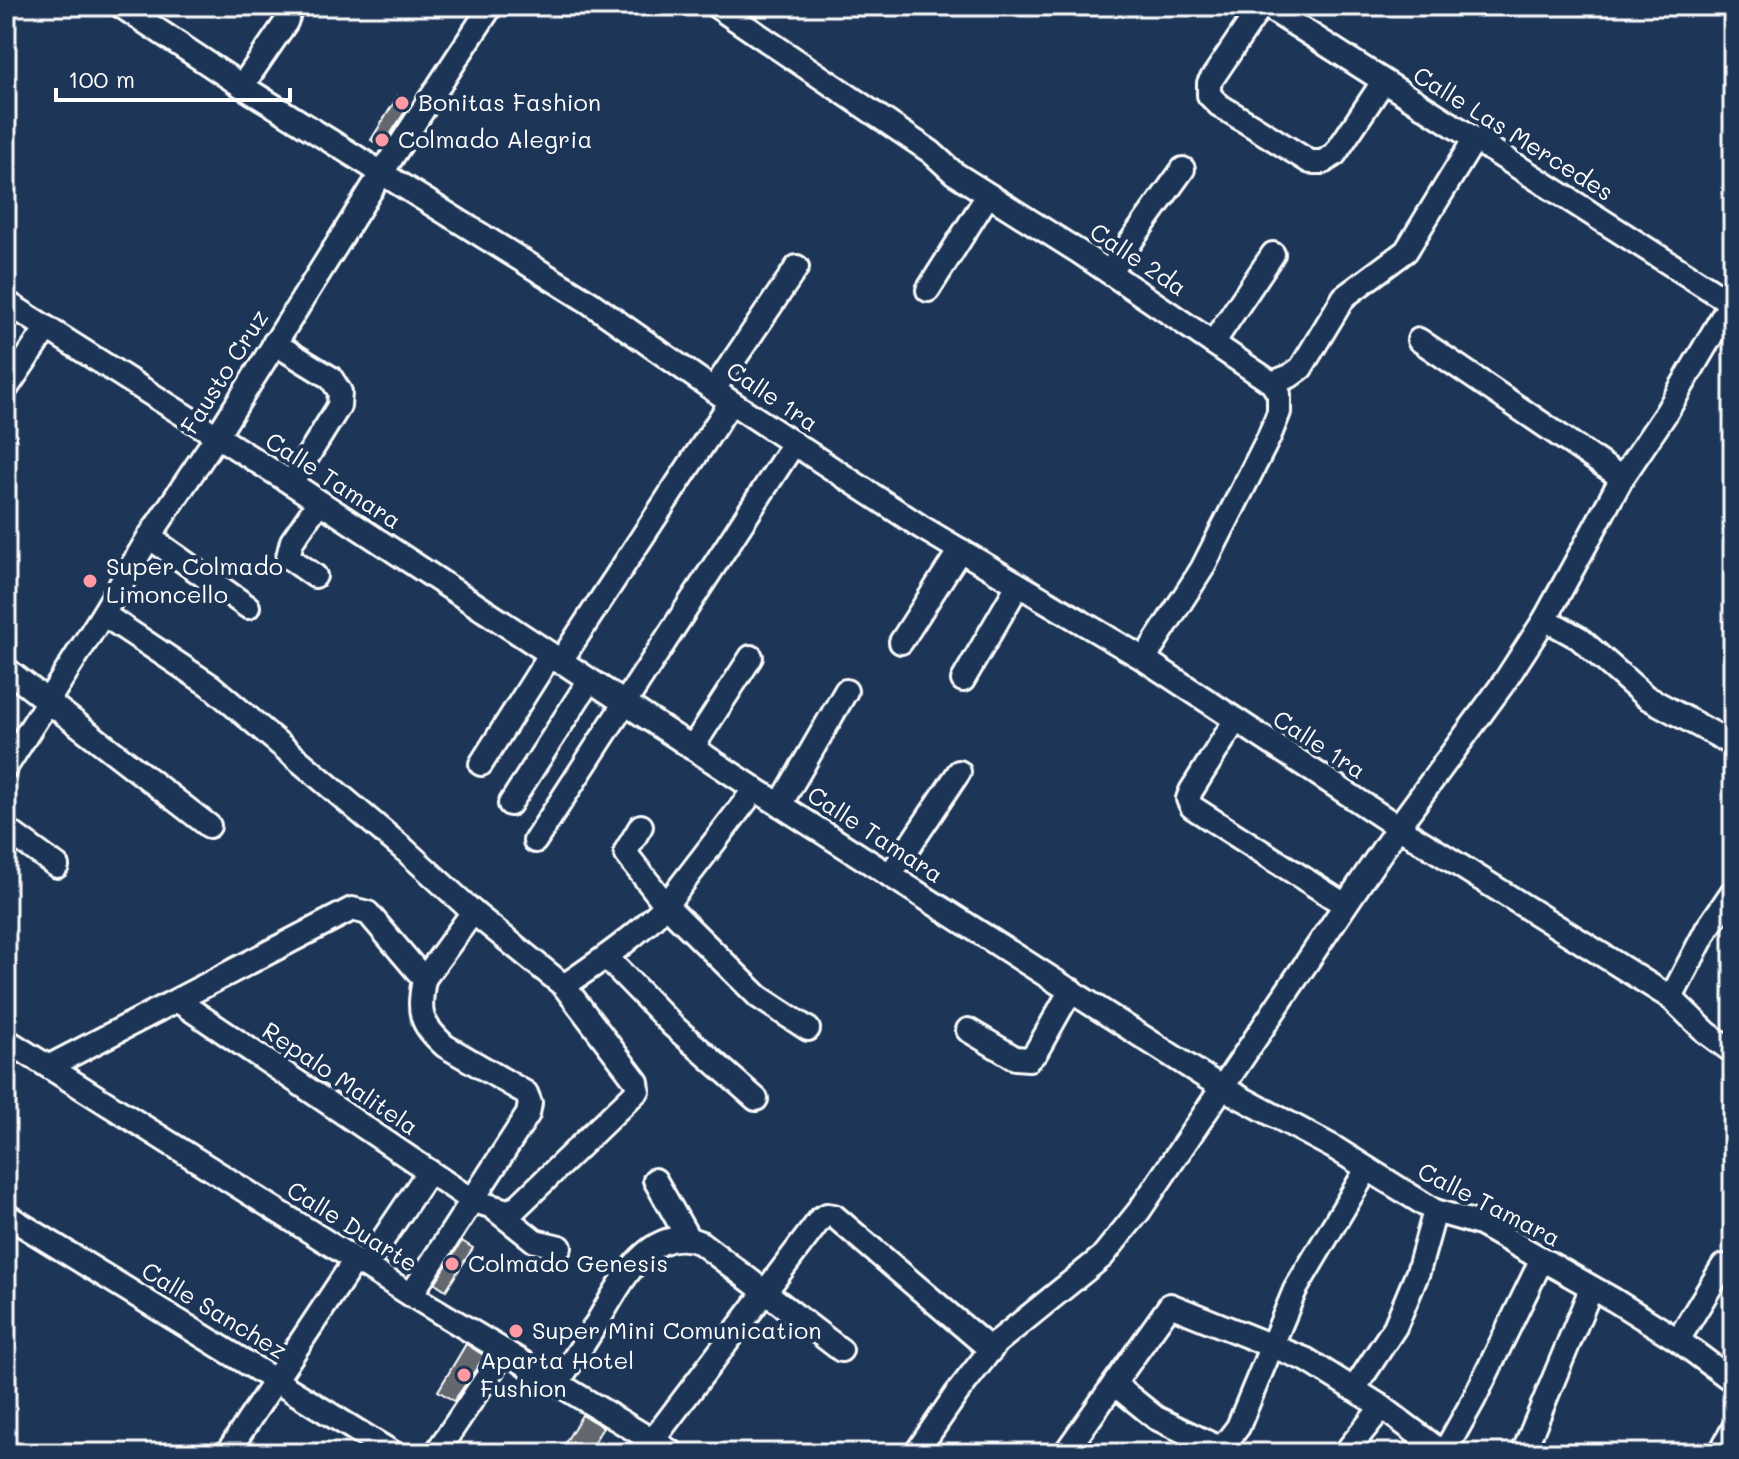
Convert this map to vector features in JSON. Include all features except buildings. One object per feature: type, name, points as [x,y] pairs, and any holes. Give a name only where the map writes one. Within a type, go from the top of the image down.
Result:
[{"type":"street","name":"Calle 1ra","points":[[121,6],[381,174],[589,302],[723,396],[960,550],[1144,659],[1398,827],[1671,998],[1707,1033],[1733,1052]]},
{"type":"street","points":[[242,86],[286,22],[292,6]]},
{"type":"street","name":"Fausto Cruz","points":[[6,767],[149,537],[217,436],[381,174],[491,6]]},
{"type":"street","name":"Calle 2da","points":[[716,6],[988,195],[1109,272],[1272,383]]},
{"type":"street","points":[[1263,6],[1209,83],[1209,95],[1219,105],[1310,162],[1323,162],[1335,154],[1383,82]]},
{"type":"street","name":"Calle Las Mercedes","points":[[1263,6],[1732,303]]},
{"type":"street","points":[[1144,659],[1202,569],[1269,437],[1279,412],[1279,394],[1272,383],[1301,368],[1344,297],[1406,251],[1474,140]]},
{"type":"street","points":[[1109,272],[1183,169]]},
{"type":"street","points":[[928,290],[988,195]]},
{"type":"street","points":[[1213,343],[1273,254]]},
{"type":"street","points":[[481,764],[555,658],[723,396],[797,267]]},
{"type":"street","name":"Calle Tamara","points":[[6,302],[291,483],[755,789],[1221,1087],[1435,1211],[1480,1224],[1542,1259],[1678,1340],[1733,1381]]},
{"type":"street","points":[[916,1453],[991,1350],[1102,1257],[1139,1211],[1398,827],[1505,681],[1545,619],[1622,478],[1666,413],[1732,303]]},
{"type":"street","points":[[6,389],[47,328]]},
{"type":"street","points":[[1419,340],[1622,478]]},
{"type":"street","points":[[274,343],[331,378],[340,392],[339,406],[291,483]]},
{"type":"street","points":[[535,841],[794,443]]},
{"type":"street","points":[[315,576],[288,557],[288,549],[319,502]]},
{"type":"street","points":[[149,537],[248,607]]},
{"type":"street","points":[[901,642],[960,550]]},
{"type":"street","points":[[963,680],[1018,585]]},
{"type":"street","points":[[103,614],[211,686],[406,851],[473,912],[564,986],[637,1082],[638,1090],[516,1208],[508,1211],[482,1203]]},
{"type":"street","points":[[1545,619],[1579,638],[1646,697],[1733,744]]},
{"type":"street","points":[[692,748],[751,657]]},
{"type":"street","points":[[6,669],[209,826]]},
{"type":"street","points":[[510,804],[589,681]]},
{"type":"street","points":[[780,805],[846,691]]},
{"type":"street","points":[[1235,721],[1191,791],[1188,799],[1192,807],[1345,905]]},
{"type":"street","points":[[890,875],[959,772]]},
{"type":"street","points":[[564,986],[606,957],[666,905],[755,789]]},
{"type":"street","points":[[641,826],[626,851],[627,855],[666,905],[759,997],[808,1029]]},
{"type":"street","points":[[6,829],[57,866]]},
{"type":"street","points":[[1671,998],[1707,929],[1733,891]]},
{"type":"street","points":[[50,1066],[352,909],[368,913],[424,979]]},
{"type":"street","points":[[411,1295],[482,1203],[528,1114],[530,1103],[526,1093],[445,1046],[425,1025],[420,1012],[424,979],[473,912]]},
{"type":"street","points":[[606,957],[672,1025],[715,1059],[756,1099]]},
{"type":"street","points":[[968,1030],[1015,1058],[1029,1059],[1071,990]]},
{"type":"street","name":"Repalo Malitela","points":[[178,1001],[535,1241],[560,1247]]},
{"type":"street","name":"Calle Duarte","points":[[6,1040],[411,1295],[673,1453]]},
{"type":"street","points":[[1114,1384],[1156,1418],[1219,1451],[1238,1427],[1295,1290],[1367,1169]]},
{"type":"street","points":[[227,1453],[276,1379],[429,1171]]},
{"type":"street","points":[[655,1180],[688,1238]]},
{"type":"street","points":[[1354,1389],[1395,1327],[1418,1272],[1435,1211]]},
{"type":"street","name":"Calle Sanchez","points":[[6,1215],[393,1453]]},
{"type":"street","points":[[653,1440],[821,1218],[827,1215],[845,1226],[991,1350]]},
{"type":"street","points":[[558,1382],[625,1275],[646,1253],[677,1237],[688,1238],[722,1258],[841,1350]]},
{"type":"street","points":[[1065,1453],[1170,1305],[1307,1360],[1382,1407],[1444,1453],[1474,1399],[1542,1259]]},
{"type":"street","points":[[1678,1340],[1723,1266]]},
{"type":"street","points":[[1523,1453],[1591,1289]]},
{"type":"street","points":[[436,1453],[505,1351]]},
{"type":"street","points":[[1345,1453],[1382,1407]]},
{"type":"street","points":[[1720,1453],[1733,1429]]},
{"type":"place","name":"Bonitas Fashion","points":[[402,103]]},
{"type":"place","name":"Colmado Alegria","points":[[382,140]]},
{"type":"place","name":"Super Colmado Limoncello","points":[[90,581]]},
{"type":"place","name":"Colmado Genesis","points":[[452,1264]]},
{"type":"place","name":"Super Mini Comunication","points":[[516,1331]]},
{"type":"place","name":"Aparta Hotel Fushion","points":[[464,1375]]}]
